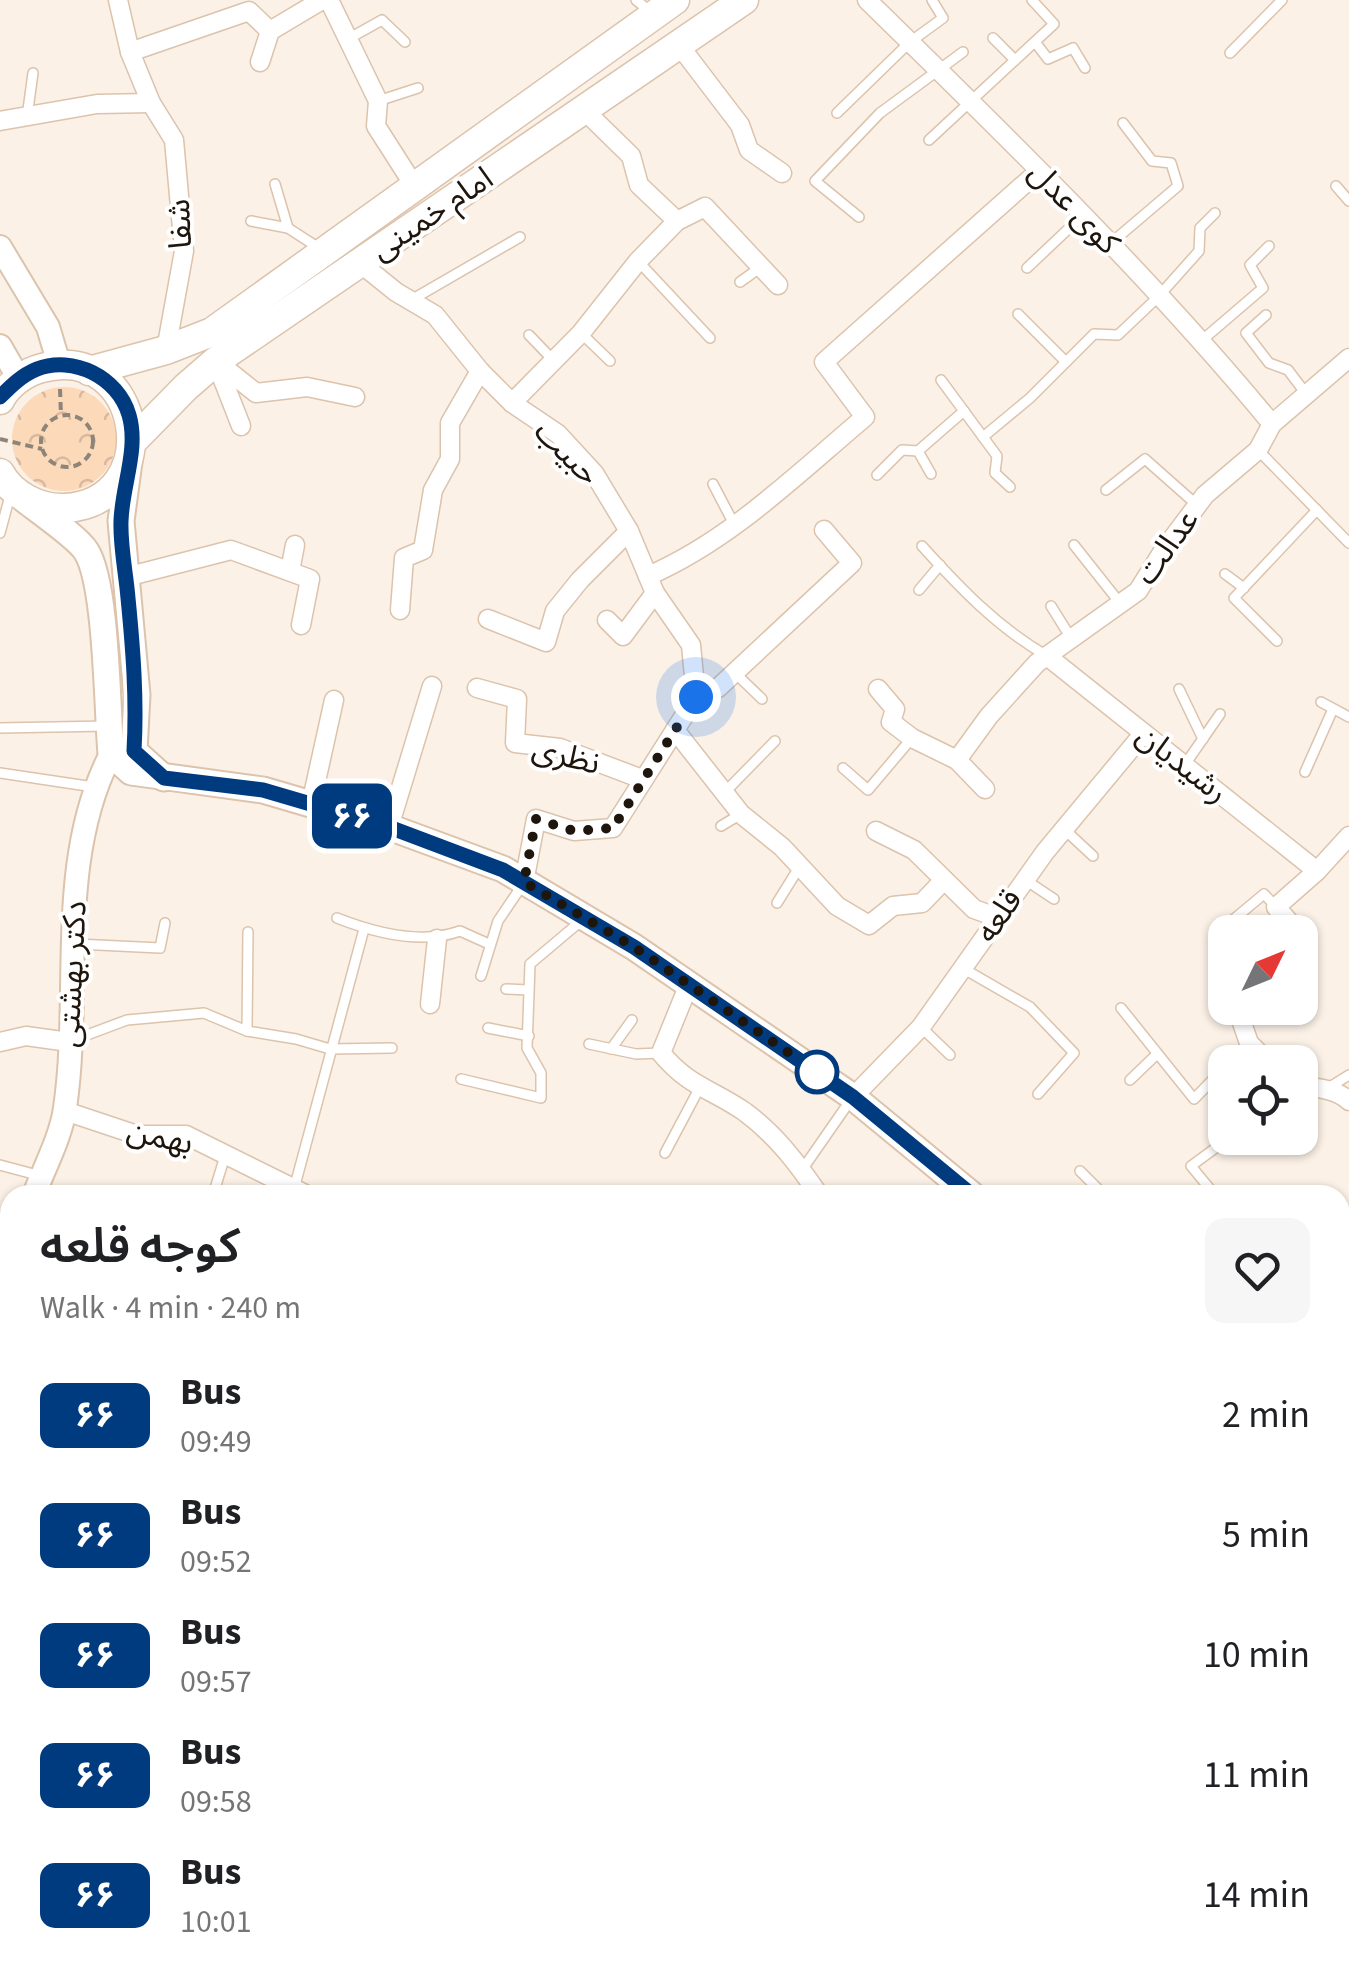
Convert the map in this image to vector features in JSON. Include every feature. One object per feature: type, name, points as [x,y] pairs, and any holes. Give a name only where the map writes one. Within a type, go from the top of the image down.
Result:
[{"type":"main road","name":"امام خمینی","points":[[7,483],[52,507],[86,504],[106,493],[121,476],[131,448],[186,387],[216,362],[744,0]]},
{"type":"main road","name":"امام خمینی","points":[[89,371],[166,350],[212,332],[414,187],[655,5]]},
{"type":"main road","points":[[6,392],[37,369],[59,364],[89,371],[118,392],[128,411],[131,448],[121,521],[137,695],[134,751],[164,778]]},
{"type":"main road","points":[[7,483],[86,550],[96,582],[104,638],[111,754],[131,772],[263,790],[389,827],[503,870],[689,984],[853,1097],[960,1185]]},
{"type":"street","name":"شفا","points":[[118,0],[130,52],[151,103],[174,140],[184,251],[166,350]]},
{"type":"street","points":[[260,62],[270,31],[326,0],[378,101],[376,126],[414,187]]},
{"type":"street","name":"کوی عدل","points":[[867,0],[1109,244],[1272,424]]},
{"type":"street","points":[[130,52],[249,12],[270,31]]},
{"type":"street","points":[[679,45],[740,125],[749,150],[782,172]]},
{"type":"street","points":[[0,120],[96,104],[151,103]]},
{"type":"street","points":[[584,110],[631,156],[640,186],[677,221]]},
{"type":"street","points":[[607,620],[624,636],[651,585],[735,526],[866,417],[824,362],[1039,171]]},
{"type":"street","points":[[512,403],[581,333],[638,261],[677,221],[705,207],[778,285]]},
{"type":"street","points":[[0,247],[48,327],[59,364]]},
{"type":"street","name":"حبیب","points":[[360,263],[435,315],[480,371],[512,403],[558,434],[594,473],[629,532],[651,585],[691,645],[696,697]]},
{"type":"street","points":[[0,346],[6,392]]},
{"type":"street","points":[[1272,424],[1349,358]]},
{"type":"street","points":[[216,362],[256,393],[307,388],[355,397]]},
{"type":"street","points":[[216,362],[242,426]]},
{"type":"street","points":[[400,610],[404,558],[423,550],[433,490],[450,459],[450,423],[480,371]]},
{"type":"street","name":"عدالت","points":[[957,760],[989,716],[1046,656],[1138,591],[1197,505],[1258,450],[1272,424]]},
{"type":"street","points":[[524,882],[536,819],[574,831],[613,828],[696,697],[718,688],[852,562],[824,530]]},
{"type":"street","points":[[488,619],[546,642],[555,611],[629,532]]},
{"type":"street","points":[[290,571],[296,545]]},
{"type":"street","points":[[126,577],[231,550],[310,579],[302,625]]},
{"type":"street","name":"رشیدیان","points":[[1046,656],[1318,871]]},
{"type":"street","points":[[389,827],[432,686]]},
{"type":"street","name":"نظری","points":[[477,688],[517,700],[514,744],[560,748],[642,779]]},
{"type":"street","points":[[878,690],[895,710],[890,722],[912,738],[957,760],[985,789]]},
{"type":"street","points":[[311,804],[334,700]]},
{"type":"street","points":[[676,730],[741,814],[800,866],[837,906],[870,925],[893,906],[922,903],[944,880]]},
{"type":"street","name":"قلعه","points":[[853,1097],[921,1028],[1024,879],[1143,734]]},
{"type":"street","name":"دکتر بهشتی","points":[[38,1185],[65,1111],[79,856],[94,787],[111,754]]},
{"type":"street","points":[[876,830],[914,850],[974,909],[996,918]]},
{"type":"street","points":[[1283,915],[1276,907],[1318,871],[1349,836]]},
{"type":"street","points":[[430,1004],[437,939]]},
{"type":"street","points":[[689,984],[661,1053],[680,1076],[745,1112],[793,1156],[812,1185]]},
{"type":"street","points":[[1245,1025],[1253,1045]]},
{"type":"street","points":[[0,1042],[26,1036],[68,1042]]},
{"type":"street","points":[[1318,1088],[1346,1096],[1349,1101]]},
{"type":"street","name":"بهمن","points":[[65,1111],[137,1135],[186,1135],[285,1185]]},
{"type":"lane","points":[[837,113],[910,42],[943,18],[932,0]]},
{"type":"lane","points":[[929,140],[1054,24],[1032,0]]},
{"type":"lane","points":[[1230,53],[1282,0]]},
{"type":"lane","points":[[348,39],[382,20],[405,42]]},
{"type":"lane","points":[[993,38],[1015,60]]},
{"type":"lane","points":[[1036,42],[1048,60],[1073,48],[1086,68]]},
{"type":"lane","points":[[859,217],[815,181],[880,113],[963,52]]},
{"type":"lane","points":[[27,117],[33,73]]},
{"type":"lane","points":[[378,101],[418,88]]},
{"type":"lane","points":[[1109,244],[1178,186],[1170,163],[1152,160],[1123,123]]},
{"type":"lane","points":[[275,184],[288,228]]},
{"type":"lane","points":[[1336,186],[1349,201]]},
{"type":"lane","points":[[983,437],[1094,334],[1118,335],[1158,297],[1199,250],[1200,228],[1214,213]]},
{"type":"lane","points":[[1027,268],[1082,216]]},
{"type":"lane","points":[[251,221],[288,228],[324,252]]},
{"type":"lane","points":[[410,301],[520,238]]},
{"type":"lane","points":[[1200,342],[1263,288],[1250,265],[1269,246]]},
{"type":"lane","points":[[638,261],[710,338]]},
{"type":"lane","points":[[740,282],[761,267]]},
{"type":"lane","points":[[1018,314],[1066,362]]},
{"type":"lane","points":[[1266,315],[1246,333],[1268,363],[1288,370],[1307,395]]},
{"type":"lane","points":[[581,333],[610,362]]},
{"type":"lane","points":[[530,335],[554,361]]},
{"type":"lane","points":[[941,380],[997,456],[995,472],[1010,487]]},
{"type":"lane","points":[[877,474],[902,450],[918,452],[964,411]]},
{"type":"lane","points":[[1258,450],[1349,542]]},
{"type":"lane","points":[[918,452],[931,474]]},
{"type":"lane","points":[[1106,490],[1145,458],[1197,505]]},
{"type":"lane","points":[[0,533],[7,483]]},
{"type":"lane","points":[[713,484],[735,526]]},
{"type":"lane","points":[[1277,641],[1234,598],[1317,510]]},
{"type":"lane","points":[[922,546],[974,603],[1046,656]]},
{"type":"lane","points":[[1074,546],[1120,603]]},
{"type":"lane","points":[[919,590],[940,565]]},
{"type":"lane","points":[[1225,574],[1244,588]]},
{"type":"lane","points":[[1050,606],[1071,638]]},
{"type":"lane","points":[[734,672],[762,699]]},
{"type":"lane","points":[[1180,690],[1202,739]]},
{"type":"lane","points":[[1322,702],[1349,716]]},
{"type":"lane","points":[[1305,772],[1333,708]]},
{"type":"lane","points":[[1184,766],[1220,714]]},
{"type":"lane","points":[[0,728],[108,726]]},
{"type":"lane","points":[[844,768],[868,790],[912,738]]},
{"type":"lane","points":[[725,792],[775,742]]},
{"type":"lane","points":[[0,774],[94,787]]},
{"type":"lane","points":[[721,826],[741,814]]},
{"type":"lane","points":[[1064,829],[1092,856]]},
{"type":"lane","points":[[777,903],[800,866]]},
{"type":"lane","points":[[1024,879],[1054,900]]},
{"type":"lane","points":[[481,976],[498,921],[524,882]]},
{"type":"lane","points":[[1239,915],[1264,894],[1276,907]]},
{"type":"lane","points":[[338,918],[364,929],[437,939],[460,931],[490,944]]},
{"type":"lane","points":[[461,1080],[542,1098],[541,1073],[527,1048],[530,964],[585,918]]},
{"type":"lane","points":[[74,944],[160,948],[165,923]]},
{"type":"lane","points":[[301,1185],[330,1049],[364,929]]},
{"type":"lane","points":[[247,1031],[248,932]]},
{"type":"lane","points":[[964,970],[1030,1008],[1074,1053],[1038,1094]]},
{"type":"lane","points":[[506,989],[528,990]]},
{"type":"lane","points":[[1120,1008],[1194,1099],[1208,1085]]},
{"type":"lane","points":[[68,1042],[127,1020],[204,1014],[247,1031],[296,1038],[330,1049],[392,1048]]},
{"type":"lane","points":[[611,1049],[632,1020]]},
{"type":"lane","points":[[488,1028],[529,1036]]},
{"type":"lane","points":[[921,1028],[950,1056]]},
{"type":"lane","points":[[1247,1045],[1250,1042]]},
{"type":"lane","points":[[588,1044],[636,1054],[661,1053]]},
{"type":"lane","points":[[1130,1080],[1157,1054]]},
{"type":"lane","points":[[1326,1090],[1349,1075]]},
{"type":"lane","points":[[665,1153],[700,1087]]},
{"type":"lane","points":[[802,1170],[853,1097]]},
{"type":"lane","points":[[1207,1185],[1191,1166],[1208,1153]]},
{"type":"lane","points":[[215,1185],[225,1156]]},
{"type":"lane","points":[[0,1166],[36,1185]]},
{"type":"lane","points":[[1080,1170],[1094,1185]]},
{"type":"path","points":[[0,440],[42,449],[53,463],[70,467],[90,453],[93,436],[85,421],[60,414],[42,432],[42,449]]},
{"type":"green space","points":[[64,387],[84,391],[101,402],[112,419],[116,439],[112,459],[101,476],[84,487],[64,491],[44,487],[27,476],[16,459],[12,439],[16,419],[27,402],[44,391]]},
{"type":"bus line","name":"۶۶","points":[[0,397],[18,379],[59,364],[81,367],[101,377],[118,392],[128,411],[133,433],[121,521],[137,695],[134,751],[164,778],[263,790],[389,827],[503,870],[634,947],[853,1097],[960,1185]]},
{"type":"route","points":[[696,697],[613,828],[574,831],[536,819],[524,882],[634,947],[817,1072]]}]
